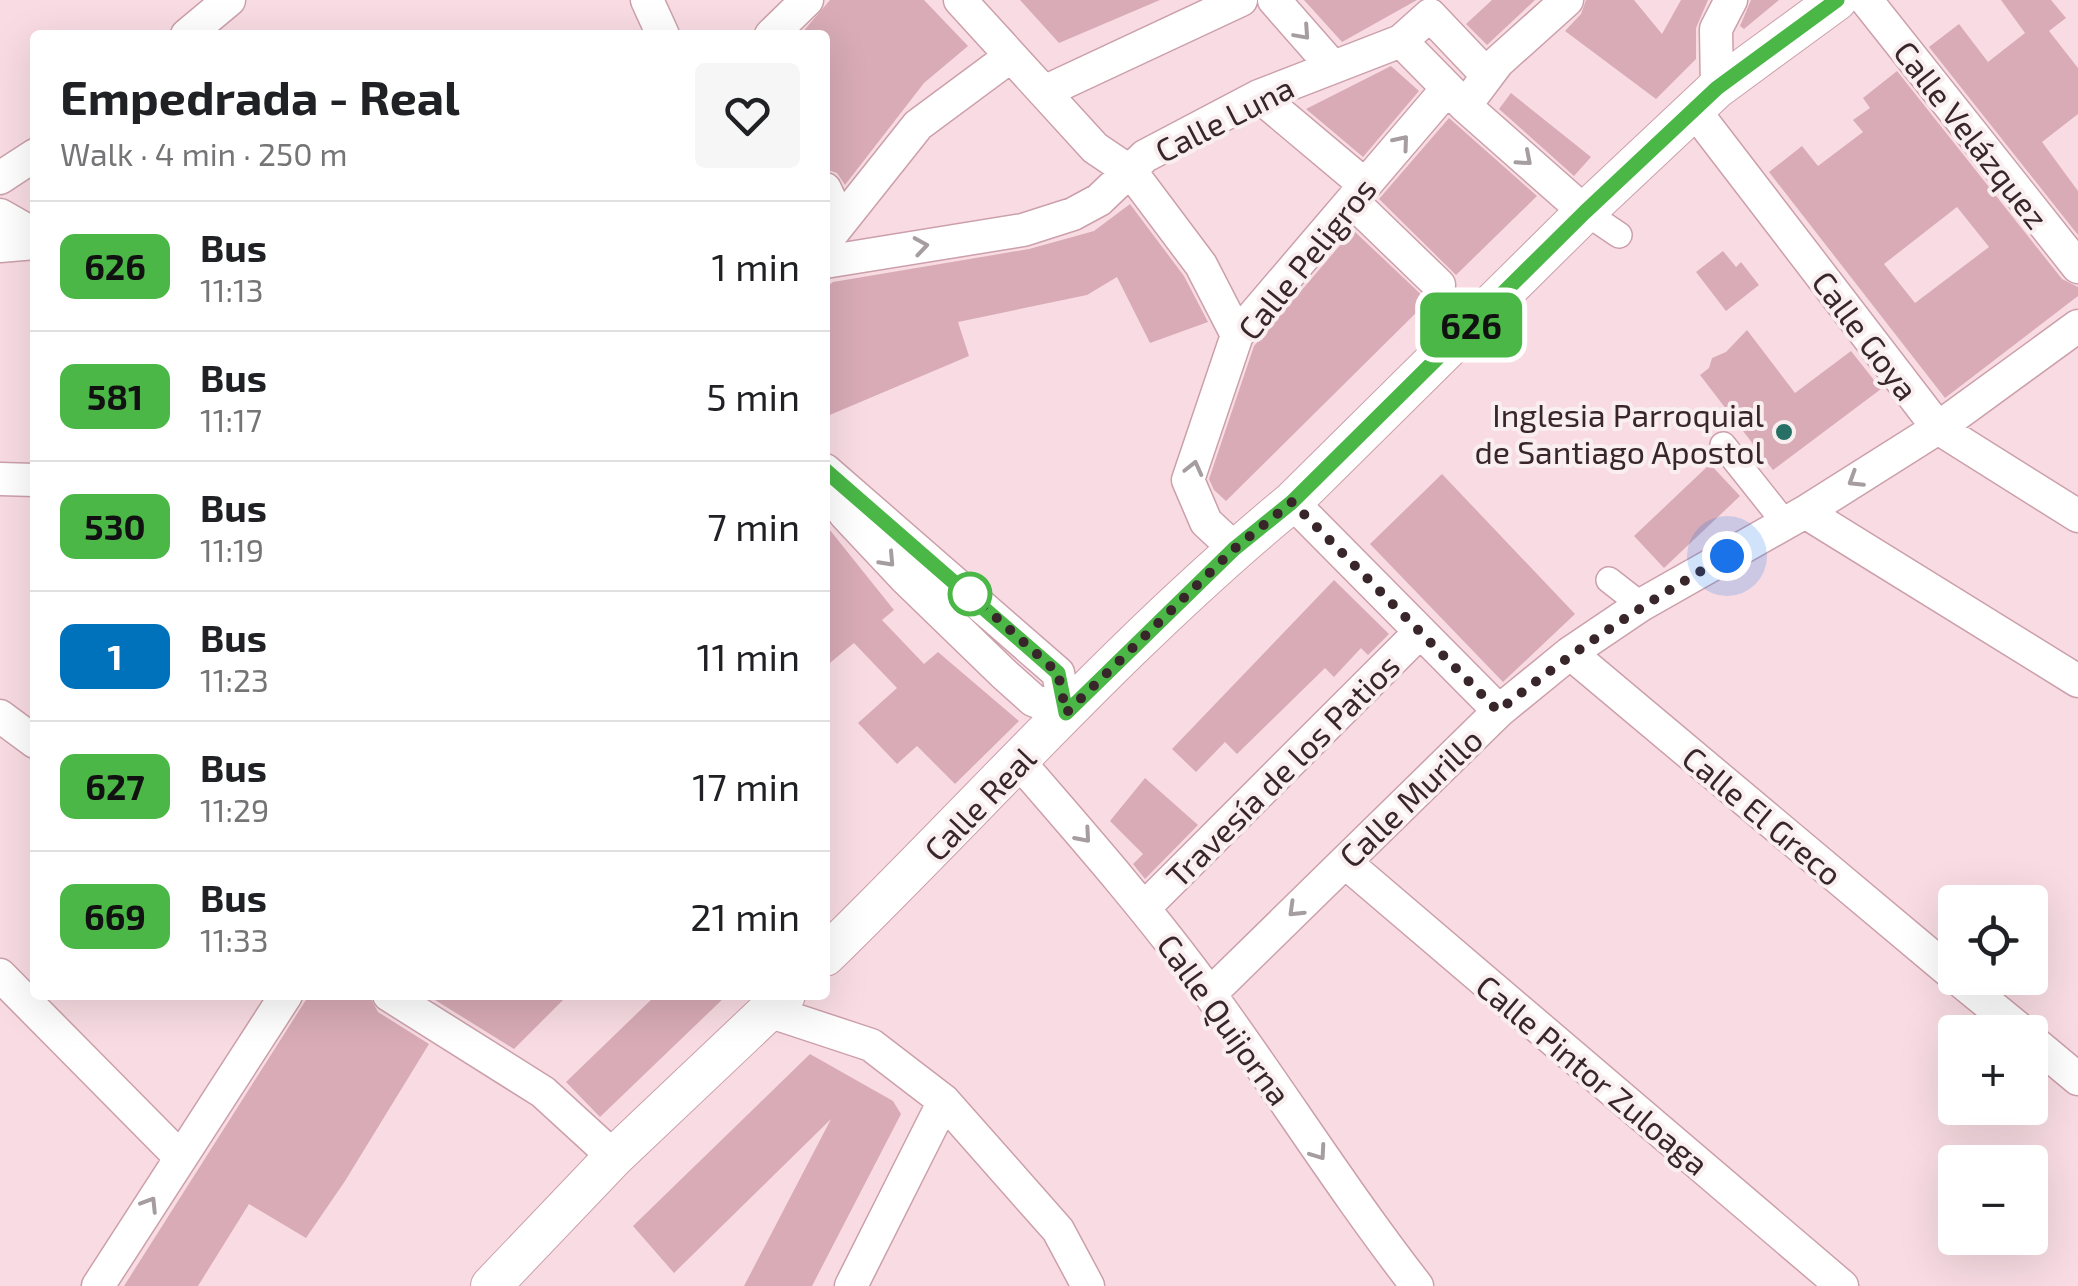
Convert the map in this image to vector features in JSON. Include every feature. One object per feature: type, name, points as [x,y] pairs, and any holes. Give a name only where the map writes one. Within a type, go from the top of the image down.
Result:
[{"type":"street","points":[[192,19],[229,0]]},
{"type":"street","points":[[647,0],[661,30]]},
{"type":"street","points":[[775,30],[807,0]]},
{"type":"street","points":[[960,0],[1095,148],[1132,173],[1201,265],[1237,335]]},
{"type":"street","points":[[1044,92],[1241,0]]},
{"type":"street","points":[[1274,0],[1332,66]]},
{"type":"street","points":[[1566,0],[1487,74],[1434,8],[1401,41],[1456,98],[1585,212],[1619,235]]},
{"type":"street","points":[[1705,99],[1716,29],[1730,0]]},
{"type":"street","name":"Calle Real","points":[[830,951],[1066,713],[1234,549],[1292,502],[1585,212],[1705,99],[1837,0]]},
{"type":"street","name":"Calle Velázquez","points":[[1866,0],[2078,267]]},
{"type":"street","name":"Calle Luna","points":[[830,261],[1023,230],[1086,207],[1132,173],[1145,156],[1259,96],[1401,41]]},
{"type":"street","points":[[833,231],[918,125],[1012,56]]},
{"type":"street","name":"Calle Peligros","points":[[1234,549],[1206,522],[1188,480],[1237,335],[1358,194],[1456,98],[1487,74]]},
{"type":"street","points":[[1259,96],[1358,194],[1438,286]]},
{"type":"street","name":"Calle Goya","points":[[1705,99],[1938,428],[2078,516]]},
{"type":"street","name":"Calle Murillo","points":[[1210,994],[1498,711],[1570,653],[1641,605],[1795,518],[1938,428],[2078,326]]},
{"type":"street","points":[[1723,445],[1795,518],[2078,681]]},
{"type":"street","points":[[830,474],[1058,673],[1066,713]]},
{"type":"street","points":[[0,479],[30,480]]},
{"type":"street","points":[[830,493],[845,514],[976,647],[1033,700],[1066,713]]},
{"type":"street","points":[[1292,502],[1498,711]]},
{"type":"street","points":[[1609,580],[1641,605]]},
{"type":"street","name":"Travesía de los Patios","points":[[1144,908],[1420,632]]},
{"type":"street","name":"Calle El Greco","points":[[1570,653],[1938,962]]},
{"type":"street","points":[[0,716],[30,738]]},
{"type":"street","name":"Calle Quijorna","points":[[1020,763],[1144,908],[1210,994],[1366,1221],[1417,1286]]},
{"type":"street","name":"Calle Pintor Zuloaga","points":[[1345,862],[1842,1286]]},
{"type":"street","points":[[0,976],[180,1156]]},
{"type":"street","name":"Calle El Greco","points":[[1978,995],[2002,1015]]},
{"type":"street","points":[[98,1286],[283,1000]]},
{"type":"street","points":[[397,1000],[543,1092],[614,1157]]},
{"type":"street","points":[[491,1286],[614,1157],[776,1003],[870,1045],[944,1101],[1058,1230],[1088,1286]]},
{"type":"street","points":[[2048,1054],[2078,1079]]},
{"type":"street","points":[[851,1286],[944,1101]]},
{"type":"building","points":[[830,0],[924,0],[968,46],[924,83],[845,185],[837,173],[830,171],[830,30],[804,30]]},
{"type":"building","points":[[1020,0],[1160,0],[1059,43]]},
{"type":"building","points":[[1304,0],[1417,0],[1342,42]]},
{"type":"building","points":[[1492,0],[1535,0],[1487,45],[1466,24]]},
{"type":"building","points":[[1586,0],[1634,0],[1662,34],[1681,0],[1708,0],[1696,28],[1696,59],[1656,99],[1565,31],[1581,14]]},
{"type":"building","points":[[1751,0],[1779,0],[1744,29],[1740,26]]},
{"type":"building","points":[[2001,0],[2051,0],[2066,18],[2049,31],[2078,68],[2078,114],[2042,142],[2078,191],[2078,235],[1929,47],[1959,24],[1988,62],[2025,33]]},
{"type":"building","points":[[1391,66],[1419,91],[1363,157],[1306,109]]},
{"type":"building","points":[[1897,71],[2062,279],[2078,287],[2078,296],[1945,398],[1769,172],[1802,146],[1818,166],[1863,132],[1853,120],[1870,108],[1863,98]],"holes":[[[1957,207],[1989,247],[1915,303],[1884,264]]]},
{"type":"building","points":[[1511,93],[1591,157],[1574,176],[1499,109]]},
{"type":"building","points":[[1449,118],[1537,196],[1456,275],[1379,199]]},
{"type":"building","points":[[1130,204],[1184,276],[1208,322],[1150,343],[1117,277],[1087,295],[958,322],[969,356],[830,415],[833,282],[1029,249],[1094,231]]},
{"type":"building","points":[[1353,230],[1428,301],[1226,501],[1209,479],[1254,346]]},
{"type":"building","points":[[1723,251],[1736,267],[1741,262],[1759,285],[1726,311],[1696,272]]},
{"type":"building","name":"Inglesia Parroquial de Santiago Apostol","points":[[1747,330],[1795,393],[1851,351],[1881,389],[1773,470],[1700,375],[1709,368],[1712,358],[1726,352]]},
{"type":"building","points":[[1710,464],[1740,496],[1664,568],[1634,536]]},
{"type":"building","points":[[1442,474],[1575,614],[1503,682],[1370,544]]},
{"type":"building","points":[[830,530],[894,610],[882,620],[924,664],[938,652],[1019,721],[955,784],[917,746],[897,764],[858,723],[897,688],[854,643],[830,663]]},
{"type":"building","points":[[1334,580],[1389,634],[1368,655],[1361,648],[1334,677],[1325,668],[1237,754],[1225,742],[1196,772],[1172,749]]},
{"type":"building","points":[[1145,778],[1198,825],[1145,879],[1133,864],[1143,854],[1110,821]]},
{"type":"building","points":[[306,1000],[372,1000],[378,1012],[429,1044],[306,1238],[249,1204],[198,1286],[124,1286]]},
{"type":"building","points":[[435,1000],[563,1000],[514,1049]]},
{"type":"building","points":[[651,1000],[722,1000],[600,1117],[566,1082]]},
{"type":"building","points":[[810,1054],[893,1101],[901,1114],[812,1286],[744,1286],[831,1119],[674,1273],[633,1226]]},
{"type":"bus line","name":"626","points":[[830,474],[1058,673],[1066,713],[1234,549],[1292,502],[1585,212],[1717,88],[1837,0]]},
{"type":"place","name":"Inglesia Parroquial de Santiago Apostol","points":[[1784,432]]},
{"type":"route","points":[[970,594],[1058,673],[1066,713],[1234,549],[1292,502],[1498,711],[1570,653],[1641,605],[1727,556]]}]
